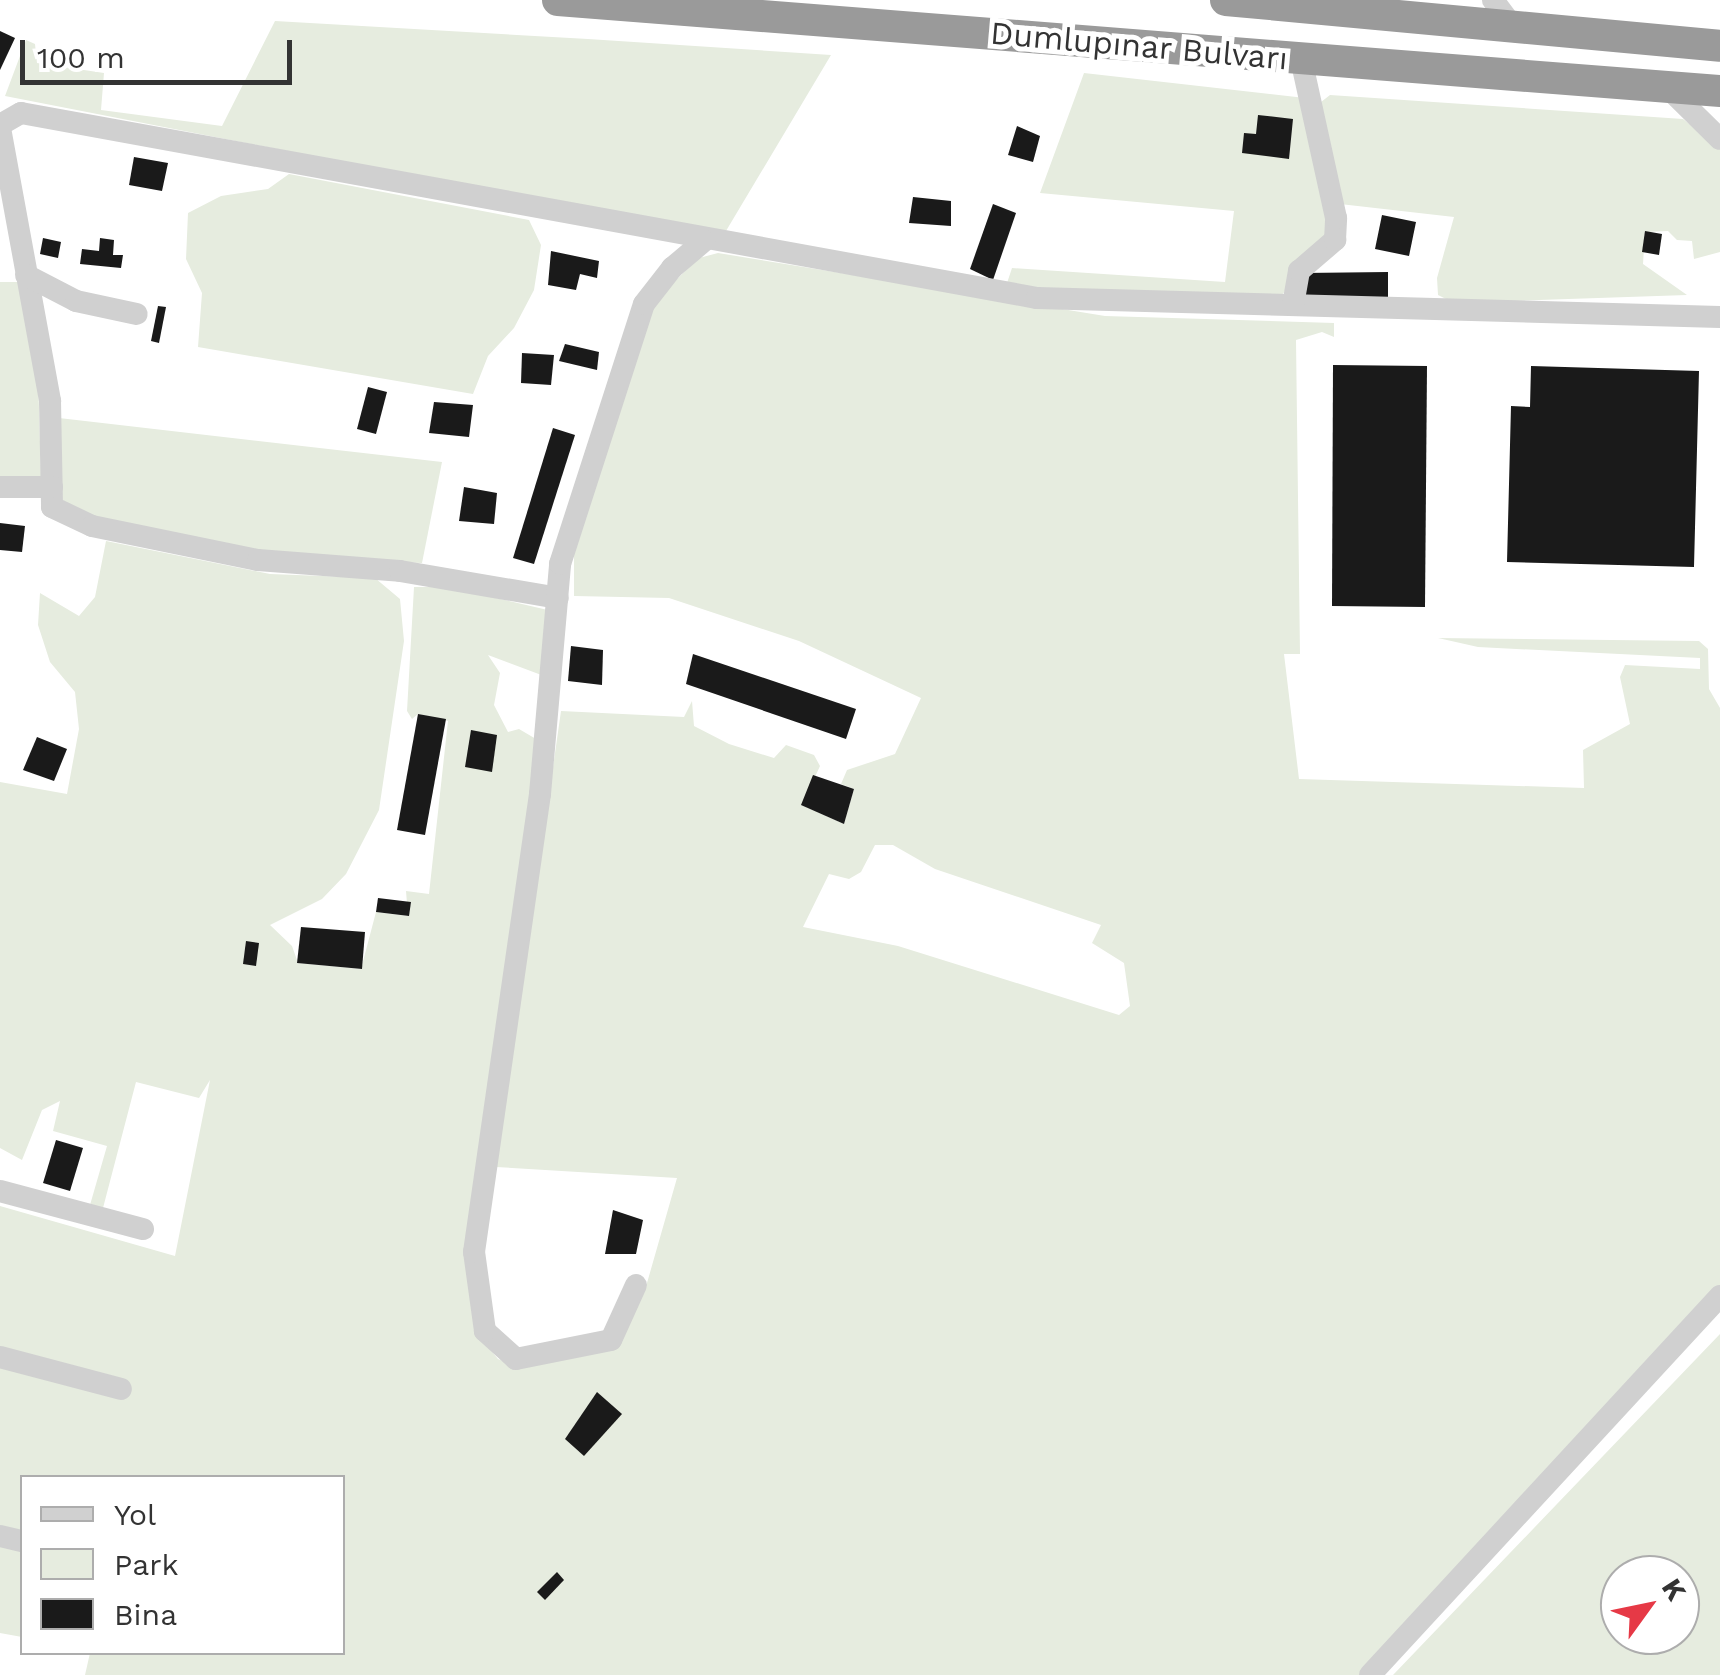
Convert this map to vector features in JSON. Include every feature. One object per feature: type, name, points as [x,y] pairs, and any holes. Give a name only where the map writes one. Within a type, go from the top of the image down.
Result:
[{"type":"highway","name":"Dumlupınar Bulvarı","points":[[558,0],[1720,91]]},
{"type":"highway","name":"Dumlupınar Bulvarı","points":[[1226,0],[1720,46]]},
{"type":"street","points":[[1493,0],[1515,28]]},
{"type":"street","points":[[1293,305],[1299,271],[1334,240],[1336,218],[1301,58]]},
{"type":"street","points":[[1667,87],[1720,139]]},
{"type":"street","points":[[558,598],[400,572],[258,560],[92,526],[52,507],[50,402],[0,126],[21,113],[704,241],[1036,298],[1720,317]]},
{"type":"street","points":[[636,1285],[611,1340],[516,1359],[485,1331],[477,1310],[474,1252],[516,984],[558,598],[570,528],[644,304],[704,241]]},
{"type":"street","points":[[26,275],[76,302],[137,314]]},
{"type":"street","points":[[0,487],[52,488]]},
{"type":"street","points":[[0,1191],[143,1229]]},
{"type":"street","points":[[1370,1675],[1720,1296]]},
{"type":"street","points":[[0,1357],[121,1389]]},
{"type":"green space","points":[[275,21],[831,55],[723,236],[5,96],[26,40],[35,44],[37,63],[104,73],[101,110],[222,126]]},
{"type":"green space","points":[[1084,73],[1305,98],[1330,234],[1278,300],[1051,291],[1007,283],[1012,268],[1225,282],[1234,211],[1040,193]]},
{"type":"green space","points":[[1330,95],[1683,119],[1720,148],[1720,252],[1694,259],[1692,241],[1677,240],[1668,231],[1645,232],[1643,264],[1687,295],[1454,303],[1438,295],[1437,278],[1454,217],[1340,204],[1321,102]]},
{"type":"green space","points":[[289,174],[529,220],[541,245],[534,290],[514,328],[488,356],[473,394],[198,347],[202,293],[186,259],[188,213],[221,196],[268,189]]},
{"type":"green space","points":[[718,253],[1105,316],[1334,323],[1334,337],[1322,332],[1296,340],[1300,654],[1284,654],[1299,779],[1584,788],[1583,750],[1630,724],[1620,677],[1625,665],[1700,669],[1700,658],[1478,647],[1438,638],[1699,641],[1708,649],[1709,689],[1720,708],[1720,1286],[1360,1675],[85,1675],[90,1655],[345,1655],[345,1475],[20,1475],[20,1534],[0,1529],[0,1206],[175,1256],[210,1080],[199,1098],[136,1082],[103,1208],[90,1205],[107,1146],[53,1131],[60,1101],[42,1110],[22,1160],[0,1148],[0,782],[67,794],[79,729],[75,692],[50,662],[38,625],[40,593],[79,616],[95,597],[106,541],[270,574],[375,578],[400,599],[404,641],[379,810],[346,874],[322,899],[270,925],[292,946],[298,963],[361,969],[376,912],[408,916],[406,891],[429,894],[448,721],[418,714],[412,719],[407,711],[414,587],[449,587],[552,611],[544,676],[488,655],[500,673],[494,705],[508,732],[519,729],[536,739],[474,1330],[498,1359],[520,1368],[624,1328],[647,1283],[677,1178],[496,1167],[561,711],[684,717],[692,701],[694,726],[729,744],[774,758],[786,745],[814,755],[820,766],[802,805],[844,824],[854,789],[841,784],[847,770],[895,754],[921,698],[799,641],[669,598],[574,596],[574,549],[653,302],[699,258]],"holes":[[[875,845],[893,845],[935,869],[1101,925],[1092,943],[1124,963],[1130,1006],[1119,1015],[898,946],[803,927],[829,874],[849,879],[861,872]]]},
{"type":"green space","points":[[0,282],[21,282],[38,375],[41,477],[0,484]]},
{"type":"green space","points":[[59,418],[442,462],[422,563],[285,558],[74,516],[60,496]]},
{"type":"green space","points":[[1720,1334],[1720,1675],[1393,1675]]},
{"type":"green space","points":[[0,1546],[20,1551],[20,1637],[0,1633]]},
{"type":"building","points":[[0,31],[15,38],[0,70]]},
{"type":"building","points":[[1258,115],[1293,119],[1289,159],[1242,153],[1244,133],[1256,134]]},
{"type":"building","points":[[1017,126],[1040,136],[1033,162],[1008,155]]},
{"type":"building","points":[[134,157],[168,163],[162,191],[129,185]]},
{"type":"building","points":[[913,197],[951,201],[951,226],[909,223]]},
{"type":"building","points":[[993,204],[1016,213],[993,280],[970,269]]},
{"type":"building","points":[[1382,215],[1416,222],[1409,256],[1375,249]]},
{"type":"building","points":[[1645,231],[1662,234],[1659,255],[1642,252]]},
{"type":"building","points":[[43,238],[61,242],[58,258],[40,254]]},
{"type":"building","points":[[100,238],[114,240],[113,255],[123,255],[121,268],[80,264],[82,249],[99,251]]},
{"type":"building","points":[[551,251],[599,261],[597,278],[580,274],[576,290],[548,285]]},
{"type":"building","points":[[1388,272],[1388,300],[1304,299],[1303,273]]},
{"type":"building","points":[[158,306],[166,307],[159,343],[151,341]]},
{"type":"building","points":[[565,344],[599,352],[597,370],[559,361]]},
{"type":"building","points":[[522,353],[554,355],[551,385],[521,383]]},
{"type":"building","points":[[1333,365],[1427,366],[1425,607],[1332,606]]},
{"type":"building","points":[[1531,366],[1699,371],[1694,567],[1507,562],[1511,406],[1530,407]]},
{"type":"building","points":[[368,387],[387,392],[376,434],[357,429]]},
{"type":"building","points":[[434,402],[473,405],[469,437],[429,433]]},
{"type":"building","points":[[553,428],[575,435],[534,564],[513,558]]},
{"type":"building","points":[[464,487],[497,493],[494,524],[459,521]]},
{"type":"building","points":[[0,523],[25,526],[22,552],[0,550]]},
{"type":"building","points":[[571,646],[603,650],[602,685],[568,681]]},
{"type":"building","points":[[693,654],[856,709],[846,739],[686,684]]},
{"type":"building","points":[[418,714],[446,719],[425,835],[397,830]]},
{"type":"building","points":[[471,730],[497,735],[492,772],[465,767]]},
{"type":"building","points":[[37,737],[67,749],[54,781],[23,770]]},
{"type":"building","points":[[813,775],[854,789],[844,824],[801,805]]},
{"type":"building","points":[[378,898],[411,902],[409,916],[376,912]]},
{"type":"building","points":[[301,927],[365,932],[362,969],[297,963]]},
{"type":"building","points":[[246,941],[259,943],[256,966],[243,964]]},
{"type":"building","points":[[56,1140],[83,1148],[70,1191],[43,1183]]},
{"type":"building","points":[[613,1210],[643,1220],[636,1254],[605,1254]]},
{"type":"building","points":[[597,1392],[622,1414],[584,1456],[565,1439]]},
{"type":"building","points":[[557,1572],[564,1580],[545,1600],[537,1592]]}]
